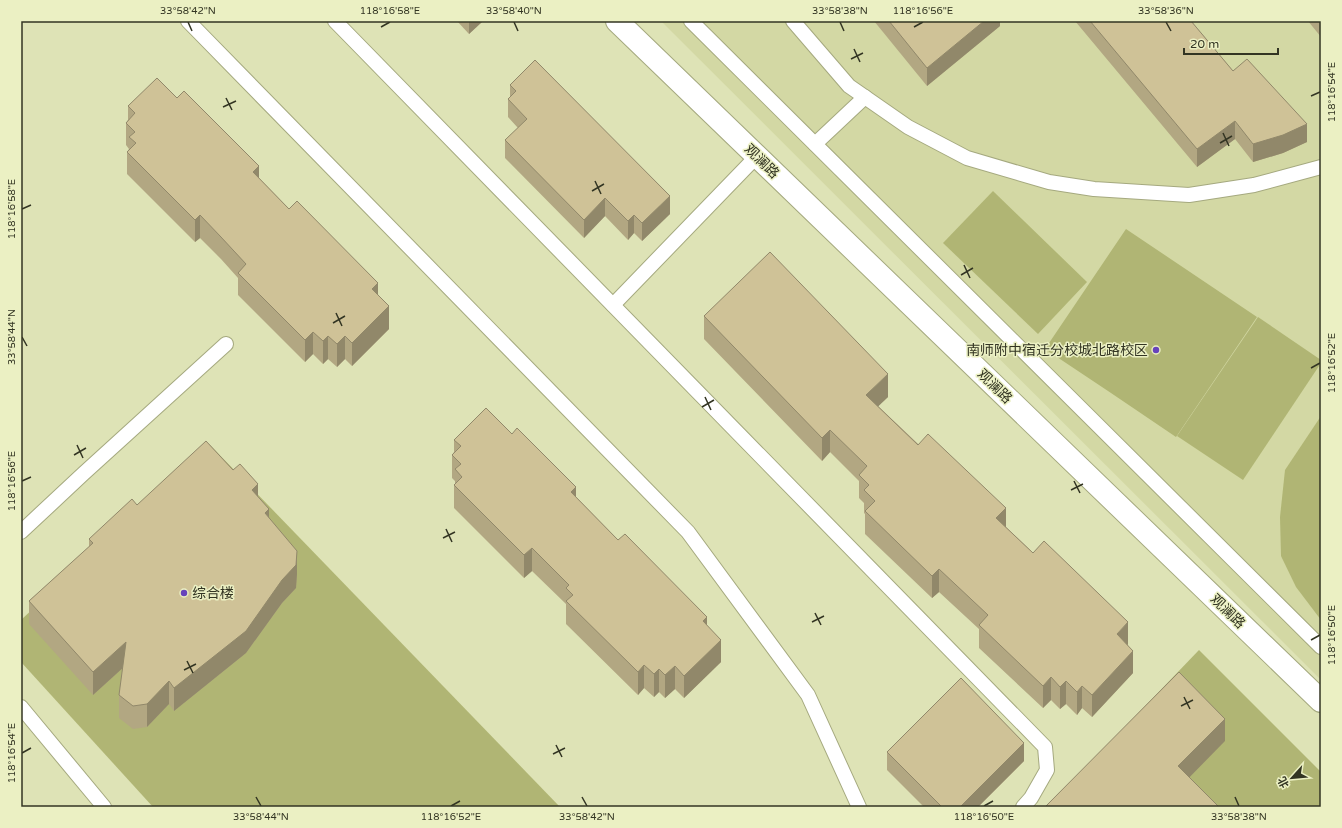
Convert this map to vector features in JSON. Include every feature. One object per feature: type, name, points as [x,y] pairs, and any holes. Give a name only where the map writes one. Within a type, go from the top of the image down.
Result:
[{"type":"street","name":"观澜路","points":[[617,21],[1321,702]]},
{"type":"lane","points":[[188,21],[688,532],[808,695],[859,807]]},
{"type":"lane","points":[[335,21],[1045,747],[1048,770],[1031,798],[1023,807]]},
{"type":"lane","points":[[691,21],[1321,647]]},
{"type":"lane","points":[[793,21],[849,86],[908,127],[968,158],[1049,182],[1094,189],[1189,195],[1254,185],[1321,168]]},
{"type":"lane","points":[[815,144],[865,97]]},
{"type":"lane","points":[[613,305],[757,156]]},
{"type":"lane","points":[[21,532],[226,344]]},
{"type":"lane","points":[[21,707],[104,807]]},
{"type":"shaded area","name":"南师附中宿迁分校城北路校区","points":[[661,21],[1321,21],[1321,680]]},
{"type":"shaded area","points":[[993,191],[1087,282],[1038,334],[943,243]]},
{"type":"shaded area","points":[[1126,229],[1257,317],[1176,437],[1045,349]]},
{"type":"shaded area","points":[[1258,317],[1321,360],[1321,363],[1243,480],[1177,436]]},
{"type":"shaded area","points":[[1321,416],[1321,620],[1296,587],[1281,556],[1280,517],[1285,470]]},
{"type":"shaded area","points":[[209,444],[560,807],[153,807],[21,662],[21,620]]},
{"type":"shaded area","points":[[1199,650],[1321,772],[1321,807],[1210,807],[1127,725]]},
{"type":"building","points":[[889,21],[984,21],[927,68]]},
{"type":"building","points":[[1090,21],[1191,21],[1233,71],[1247,59],[1307,124],[1283,135],[1253,144],[1235,121],[1197,149]]},
{"type":"building","points":[[535,60],[670,196],[642,223],[634,215],[628,221],[605,198],[584,220],[505,140],[527,119],[508,99],[516,91],[510,85]]},
{"type":"building","points":[[157,78],[177,98],[184,91],[259,166],[253,172],[289,209],[297,201],[378,283],[372,289],[389,306],[352,343],[345,336],[337,344],[328,336],[323,341],[313,332],[305,340],[238,273],[246,264],[221,237],[200,215],[195,220],[127,152],[136,143],[129,137],[135,132],[126,123],[135,113],[128,106]]},
{"type":"building","points":[[770,252],[888,374],[866,395],[918,445],[928,434],[1006,508],[996,518],[1033,553],[1044,541],[1128,622],[1117,634],[1133,651],[1092,695],[1082,686],[1077,692],[1066,681],[1060,687],[1051,677],[1043,686],[979,625],[988,615],[939,569],[932,576],[865,511],[875,501],[864,490],[869,485],[859,475],[867,466],[830,430],[822,438],[704,316]]},
{"type":"building","points":[[486,408],[512,434],[517,428],[576,487],[571,492],[618,540],[625,534],[707,617],[703,621],[721,640],[684,676],[675,666],[665,675],[659,669],[654,674],[644,665],[638,672],[566,601],[573,595],[566,588],[569,585],[532,548],[524,555],[454,485],[462,477],[455,469],[461,464],[452,455],[461,446],[454,440]]},
{"type":"building","name":"综合楼","points":[[206,441],[233,470],[240,464],[258,484],[252,490],[269,509],[265,513],[297,551],[296,565],[282,580],[246,631],[174,688],[169,681],[147,704],[133,706],[119,695],[126,642],[93,672],[29,601],[93,543],[89,539],[132,499],[137,505]]},
{"type":"building","points":[[1179,672],[1225,719],[1178,766],[1219,807],[1045,807]]},
{"type":"building","points":[[961,678],[1024,743],[960,807],[942,807],[887,752]]},
{"type":"place","name":"南师附中宿迁分校城北路校区","points":[[1156,350]]},
{"type":"place","name":"综合楼","points":[[184,593]]}]
